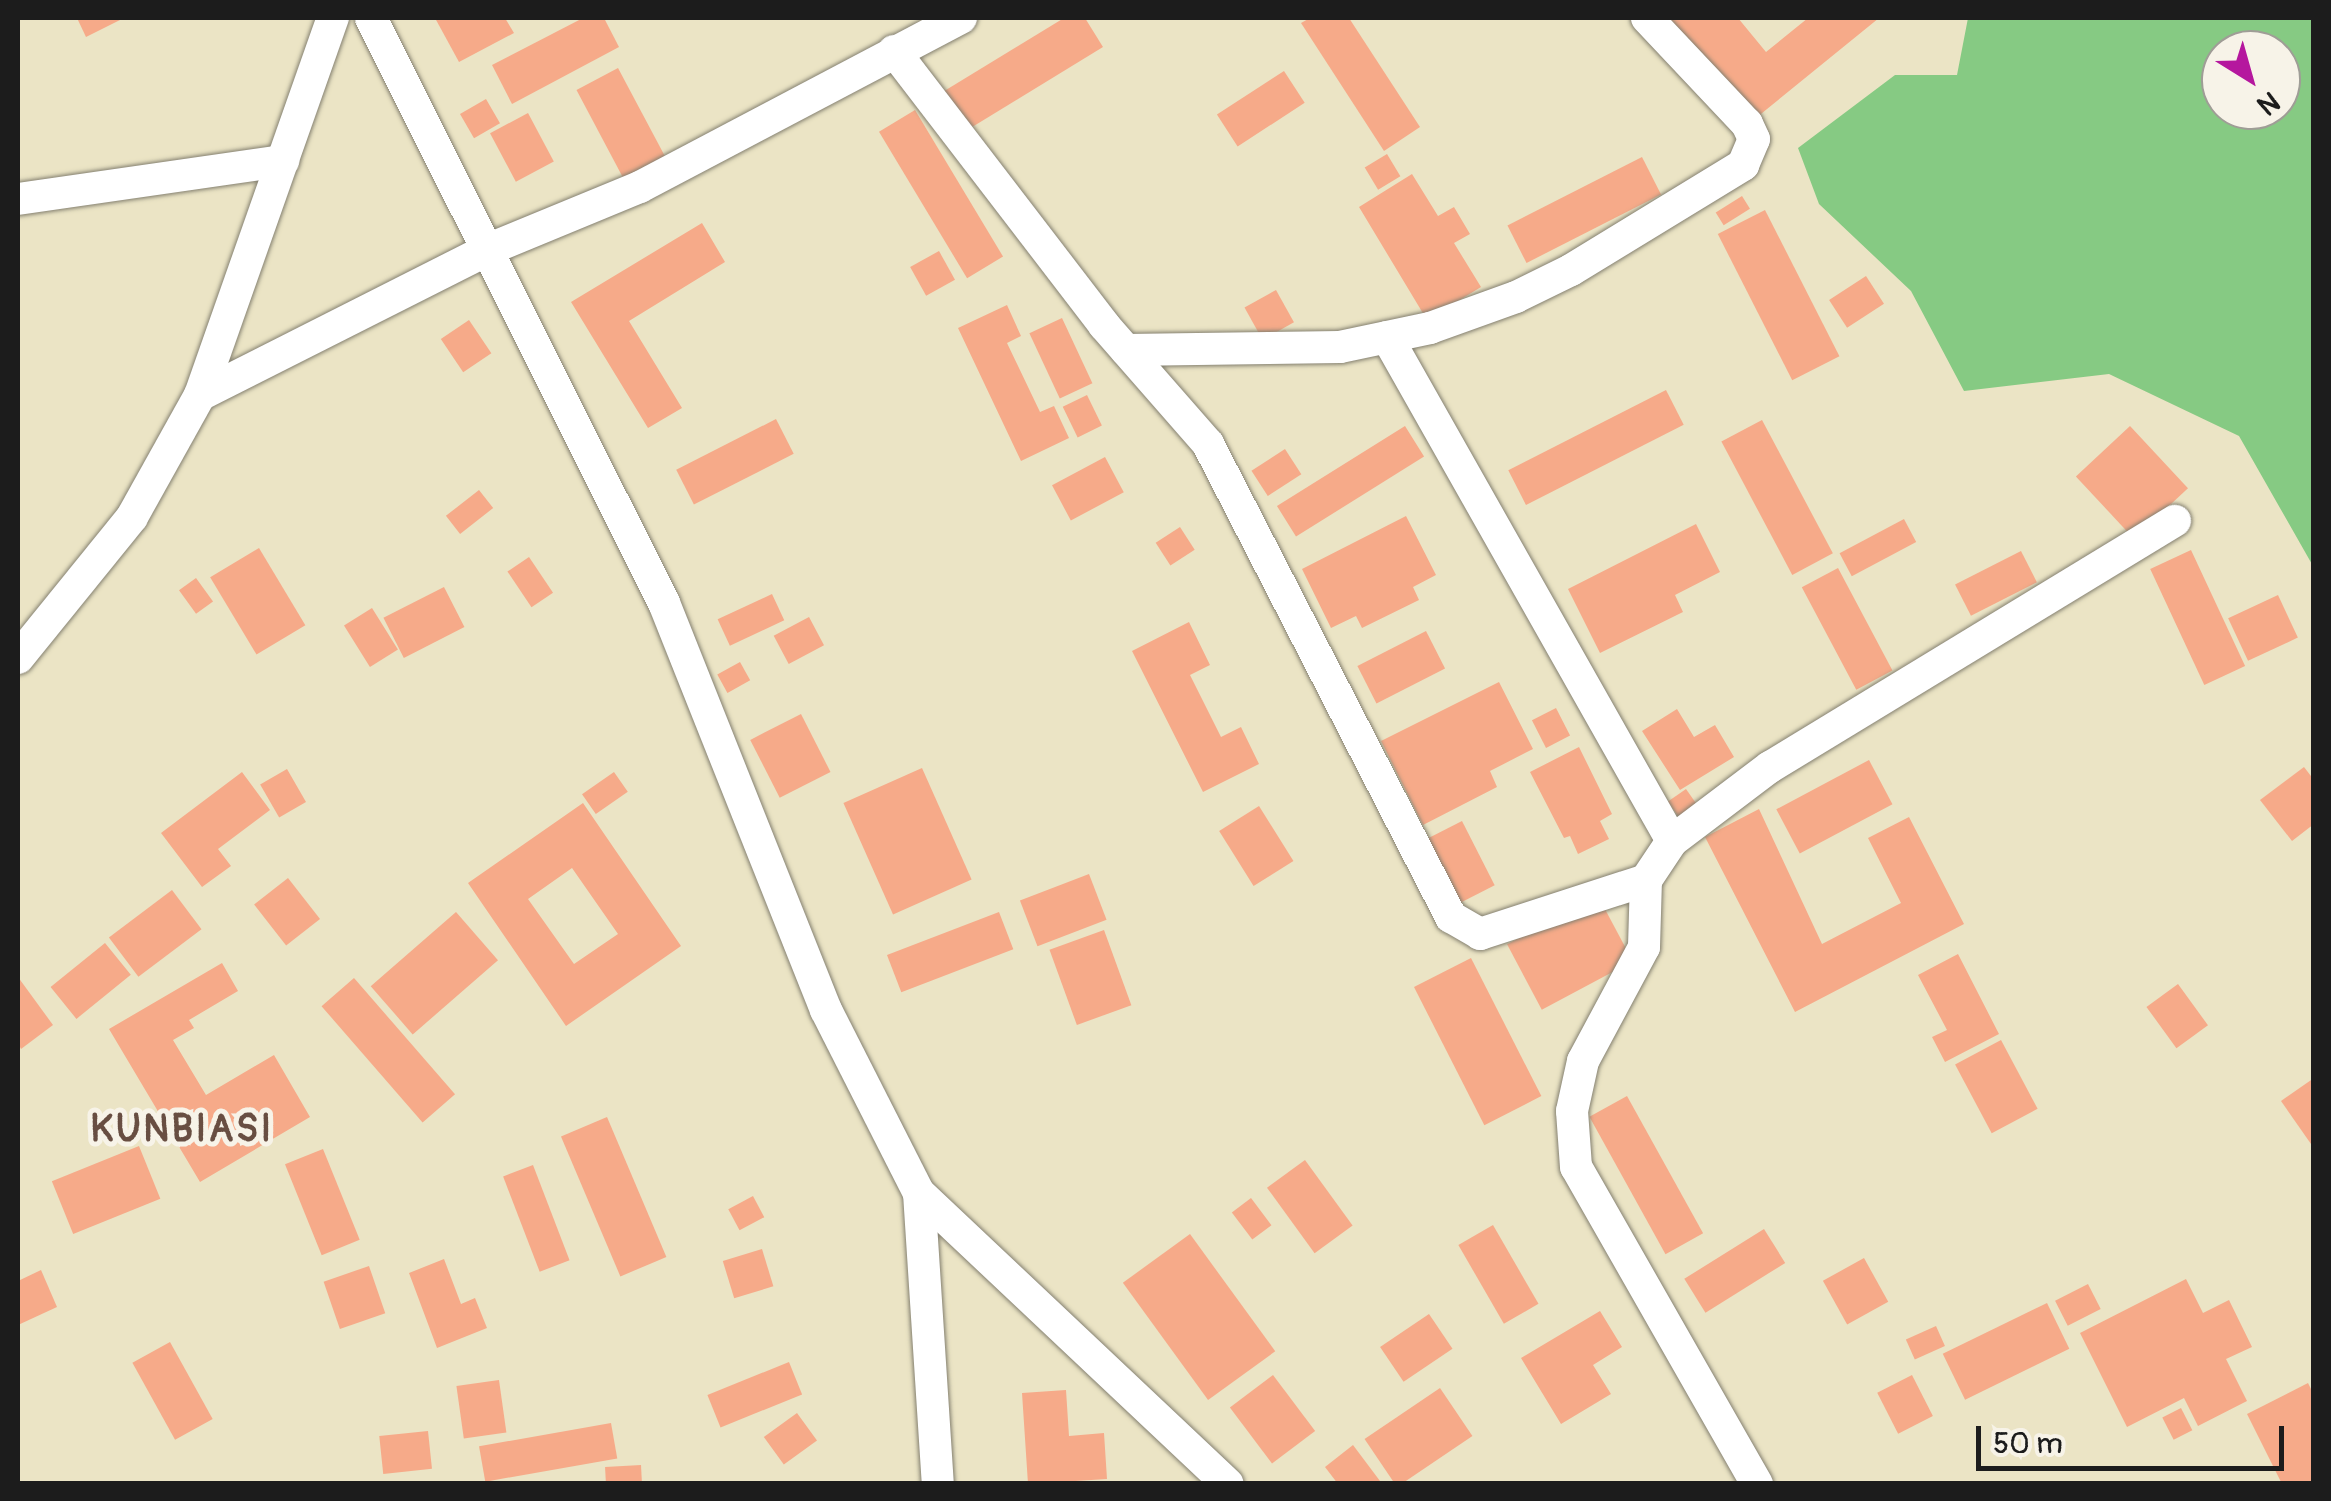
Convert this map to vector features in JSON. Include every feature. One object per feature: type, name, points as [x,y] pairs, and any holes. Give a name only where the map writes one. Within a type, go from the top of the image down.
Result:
[{"type":"street","points":[[18,658],[132,518],[200,395],[334,18]]},
{"type":"street","points":[[371,18],[664,603],[826,1010],[920,1193],[1228,1484]]},
{"type":"street","points":[[200,395],[487,250],[640,186],[961,18]]},
{"type":"street","points":[[1126,350],[1340,347],[1430,328],[1516,297],[1571,270],[1743,166],[1754,139],[1747,124],[1648,18]]},
{"type":"street","points":[[894,51],[1126,350],[1208,444],[1451,917],[1480,934],[1646,880]]},
{"type":"street","points":[[18,199],[282,161]]},
{"type":"street","points":[[1387,336],[1672,840]]},
{"type":"street","points":[[1757,1484],[1576,1167],[1572,1111],[1583,1060],[1644,947],[1646,880],[1672,840],[1770,767],[2175,520]]},
{"type":"street","points":[[920,1193],[938,1484]]},
{"type":"green space","points":[[1968,18],[2313,18],[2313,566],[2239,436],[2109,374],[1964,391],[1911,291],[1819,204],[1798,148],[1895,75],[1957,75]]},
{"type":"building","points":[[77,18],[124,18],[86,37]]},
{"type":"building","points":[[435,18],[505,18],[514,33],[459,62]]},
{"type":"building","points":[[583,18],[604,18],[619,47],[512,104],[492,65]]},
{"type":"building","points":[[1064,18],[1085,18],[1103,47],[964,132],[941,93]]},
{"type":"building","points":[[1310,18],[1349,18],[1420,127],[1384,151],[1301,23]]},
{"type":"building","points":[[1666,18],[1738,18],[1766,52],[1808,18],[1879,18],[1751,122]]},
{"type":"building","points":[[618,68],[666,158],[624,180],[577,90]]},
{"type":"building","points":[[1284,71],[1305,103],[1238,146],[1217,115]]},
{"type":"building","points":[[486,99],[500,123],[474,138],[460,114]]},
{"type":"building","points":[[915,110],[1003,257],[967,278],[879,132]]},
{"type":"building","points":[[528,113],[554,162],[516,182],[490,133]]},
{"type":"building","points":[[1387,154],[1400,176],[1378,190],[1365,167]]},
{"type":"building","points":[[1642,157],[1661,194],[1527,263],[1507,226]]},
{"type":"building","points":[[1412,174],[1438,216],[1454,207],[1470,234],[1454,243],[1481,287],[1427,320],[1359,207]]},
{"type":"building","points":[[1742,196],[1750,209],[1724,225],[1716,212]]},
{"type":"building","points":[[1765,210],[1839,356],[1792,380],[1718,234]]},
{"type":"building","points":[[702,223],[725,262],[629,321],[682,408],[648,428],[571,302]]},
{"type":"building","points":[[939,251],[955,280],[926,296],[910,267]]},
{"type":"building","points":[[1866,276],[1884,304],[1847,328],[1829,300]]},
{"type":"building","points":[[1276,290],[1294,322],[1262,340],[1245,307]]},
{"type":"building","points":[[1007,305],[1021,336],[1007,343],[1040,412],[1054,406],[1069,438],[1021,461],[958,328]]},
{"type":"building","points":[[1062,318],[1092,383],[1060,398],[1029,333]]},
{"type":"building","points":[[469,320],[491,353],[463,372],[441,339]]},
{"type":"building","points":[[1666,390],[1684,425],[1526,505],[1508,470]]},
{"type":"building","points":[[1087,395],[1102,426],[1078,437],[1063,407]]},
{"type":"building","points":[[776,419],[794,454],[694,505],[676,470]]},
{"type":"building","points":[[1762,420],[1833,553],[1792,575],[1721,442]]},
{"type":"building","points":[[1405,426],[1424,457],[1296,537],[1277,506]]},
{"type":"building","points":[[2130,426],[2188,488],[2134,539],[2076,476]]},
{"type":"building","points":[[1285,449],[1301,474],[1268,496],[1251,471]]},
{"type":"building","points":[[1105,457],[1124,492],[1071,520],[1052,485]]},
{"type":"building","points":[[479,490],[493,508],[460,534],[446,516]]},
{"type":"building","points":[[1406,516],[1436,575],[1413,587],[1419,600],[1362,628],[1356,616],[1331,628],[1302,569]]},
{"type":"building","points":[[1904,519],[1916,542],[1852,576],[1840,553]]},
{"type":"building","points":[[1696,524],[1720,572],[1675,595],[1683,612],[1600,653],[1568,589]]},
{"type":"building","points":[[1180,527],[1195,550],[1170,565],[1156,543]]},
{"type":"building","points":[[259,548],[305,625],[256,655],[210,577]]},
{"type":"building","points":[[2191,550],[2245,666],[2204,685],[2150,569]]},
{"type":"building","points":[[2021,551],[2037,582],[1971,616],[1955,585]]},
{"type":"building","points":[[529,557],[553,593],[531,607],[507,572]]},
{"type":"building","points":[[1838,568],[1892,670],[1856,690],[1802,587]]},
{"type":"building","points":[[196,578],[213,601],[196,614],[179,590]]},
{"type":"building","points":[[444,587],[464,627],[404,658],[383,618]]},
{"type":"building","points":[[772,594],[784,620],[730,646],[718,619]]},
{"type":"building","points":[[2278,595],[2298,638],[2248,661],[2228,618]]},
{"type":"building","points":[[372,608],[398,650],[370,667],[344,625]]},
{"type":"building","points":[[809,617],[824,645],[789,664],[774,636]]},
{"type":"building","points":[[1189,622],[1210,665],[1190,675],[1221,737],[1241,727],[1259,764],[1203,792],[1132,651]]},
{"type":"building","points":[[1426,631],[1445,668],[1376,703],[1357,666]]},
{"type":"building","points":[[740,662],[750,680],[727,693],[717,675]]},
{"type":"building","points":[[1499,682],[1533,749],[1490,771],[1497,787],[1423,825],[1381,741]]},
{"type":"building","points":[[1556,708],[1570,736],[1546,748],[1532,720]]},
{"type":"building","points":[[1677,709],[1694,737],[1715,725],[1734,757],[1680,790],[1642,731]]},
{"type":"building","points":[[801,714],[831,772],[780,798],[750,740]]},
{"type":"building","points":[[1579,747],[1612,814],[1600,821],[1609,839],[1578,854],[1570,836],[1564,838],[1530,772]]},
{"type":"building","points":[[1869,760],[1892,804],[1800,853],[1776,809]]},
{"type":"building","points":[[2304,767],[2314,780],[2314,824],[2292,841],[2260,800]]},
{"type":"building","points":[[922,768],[972,879],[893,914],[843,803]]},
{"type":"building","points":[[287,769],[306,802],[279,817],[260,784]]},
{"type":"building","points":[[242,772],[270,810],[218,849],[231,866],[202,887],[161,833]]},
{"type":"building","points":[[614,772],[628,792],[596,814],[582,794]]},
{"type":"building","points":[[1686,789],[1697,805],[1679,817],[1668,802]]},
{"type":"building","points":[[583,803],[681,946],[566,1026],[468,883]],"holes":[[[572,868],[618,934],[574,964],[528,899]]]},
{"type":"building","points":[[1259,806],[1293,861],[1254,886],[1219,831]]},
{"type":"building","points":[[1759,809],[1822,944],[1901,903],[1868,838],[1909,817],[1964,924],[1795,1012],[1705,837]]},
{"type":"building","points":[[1462,821],[1495,885],[1455,905],[1423,841]]},
{"type":"building","points":[[1089,874],[1107,920],[1037,946],[1020,901]]},
{"type":"building","points":[[288,878],[320,919],[286,945],[254,904]]},
{"type":"building","points":[[172,890],[201,929],[138,977],[109,938]]},
{"type":"building","points":[[1598,896],[1633,961],[1542,1010],[1507,944]]},
{"type":"building","points":[[456,912],[498,960],[413,1034],[371,986]]},
{"type":"building","points":[[999,912],[1013,949],[901,992],[887,955]]},
{"type":"building","points":[[1104,930],[1131,1005],[1077,1025],[1049,950]]},
{"type":"building","points":[[105,943],[131,975],[76,1019],[51,987]]},
{"type":"building","points":[[1958,954],[1999,1034],[1945,1062],[1932,1037],[1947,1030],[1918,975]]},
{"type":"building","points":[[1471,958],[1541,1096],[1484,1125],[1414,987]]},
{"type":"building","points":[[222,963],[238,991],[189,1020],[194,1028],[173,1040],[206,1095],[274,1055],[310,1117],[200,1182],[109,1029]]},
{"type":"building","points":[[18,977],[53,1025],[21,1049],[18,1043]]},
{"type":"building","points":[[354,978],[455,1094],[423,1122],[322,1006]]},
{"type":"building","points":[[2178,984],[2208,1025],[2176,1048],[2146,1007]]},
{"type":"building","points":[[2001,1040],[2038,1109],[1992,1133],[1955,1064]]},
{"type":"building","points":[[2314,1078],[2314,1142],[2311,1144],[2281,1101]]},
{"type":"building","points":[[1627,1096],[1703,1233],[1666,1254],[1589,1117]]},
{"type":"building","points":[[607,1117],[666,1257],[620,1276],[561,1137]]},
{"type":"building","points":[[139,1146],[160,1199],[73,1234],[52,1181]]},
{"type":"building","points":[[323,1149],[360,1240],[322,1255],[285,1164]]},
{"type":"building","points":[[1305,1160],[1353,1226],[1315,1253],[1267,1188]]},
{"type":"building","points":[[533,1165],[570,1260],[540,1272],[503,1176]]},
{"type":"building","points":[[753,1196],[764,1217],[740,1230],[728,1209]]},
{"type":"building","points":[[1251,1198],[1271,1225],[1252,1240],[1232,1212]]},
{"type":"building","points":[[1493,1225],[1538,1304],[1504,1324],[1458,1245]]},
{"type":"building","points":[[1764,1229],[1785,1263],[1705,1313],[1684,1279]]},
{"type":"building","points":[[1190,1234],[1275,1351],[1208,1400],[1123,1283]]},
{"type":"building","points":[[762,1249],[773,1286],[734,1298],[723,1261]]},
{"type":"building","points":[[1864,1258],[1888,1302],[1847,1325],[1823,1281]]},
{"type":"building","points":[[444,1259],[461,1304],[475,1298],[487,1328],[437,1348],[409,1273]]},
{"type":"building","points":[[369,1266],[385,1313],[340,1329],[324,1282]]},
{"type":"building","points":[[41,1270],[57,1307],[18,1325],[18,1281]]},
{"type":"building","points":[[2186,1279],[2203,1313],[2229,1300],[2252,1347],[2226,1359],[2247,1401],[2198,1426],[2184,1398],[2127,1427],[2080,1333]]},
{"type":"building","points":[[2088,1284],[2101,1309],[2068,1326],[2055,1301]]},
{"type":"building","points":[[2047,1303],[2069,1349],[1965,1400],[1943,1354]]},
{"type":"building","points":[[1600,1311],[1622,1347],[1593,1365],[1611,1394],[1561,1424],[1521,1358]]},
{"type":"building","points":[[1429,1314],[1452,1349],[1404,1382],[1380,1347]]},
{"type":"building","points":[[1936,1326],[1945,1346],[1915,1360],[1906,1339]]},
{"type":"building","points":[[170,1342],[213,1419],[175,1440],[132,1363]]},
{"type":"building","points":[[789,1362],[802,1394],[721,1427],[707,1395]]},
{"type":"building","points":[[1273,1375],[1315,1431],[1272,1463],[1230,1407]]},
{"type":"building","points":[[1912,1375],[1933,1416],[1898,1434],[1877,1393]]},
{"type":"building","points":[[499,1380],[506,1432],[464,1438],[456,1386]]},
{"type":"building","points":[[2308,1383],[2314,1395],[2314,1484],[2282,1484],[2247,1414]]},
{"type":"building","points":[[1440,1388],[1472,1436],[1401,1484],[1395,1484],[1365,1439]]},
{"type":"building","points":[[1066,1390],[1069,1436],[1104,1433],[1107,1479],[1028,1484],[1022,1393]]},
{"type":"building","points":[[2181,1408],[2192,1430],[2174,1440],[2162,1418]]},
{"type":"building","points":[[797,1413],[817,1441],[784,1465],[764,1437]]},
{"type":"building","points":[[611,1423],[617,1458],[485,1482],[479,1446]]},
{"type":"building","points":[[428,1431],[432,1469],[383,1474],[379,1436]]},
{"type":"building","points":[[1353,1445],[1380,1481],[1377,1484],[1338,1484],[1325,1467]]},
{"type":"building","points":[[641,1465],[642,1483],[606,1484],[605,1467]]},
{"type":"district","name":"KUNBIASI","points":[[182,1130]]}]
